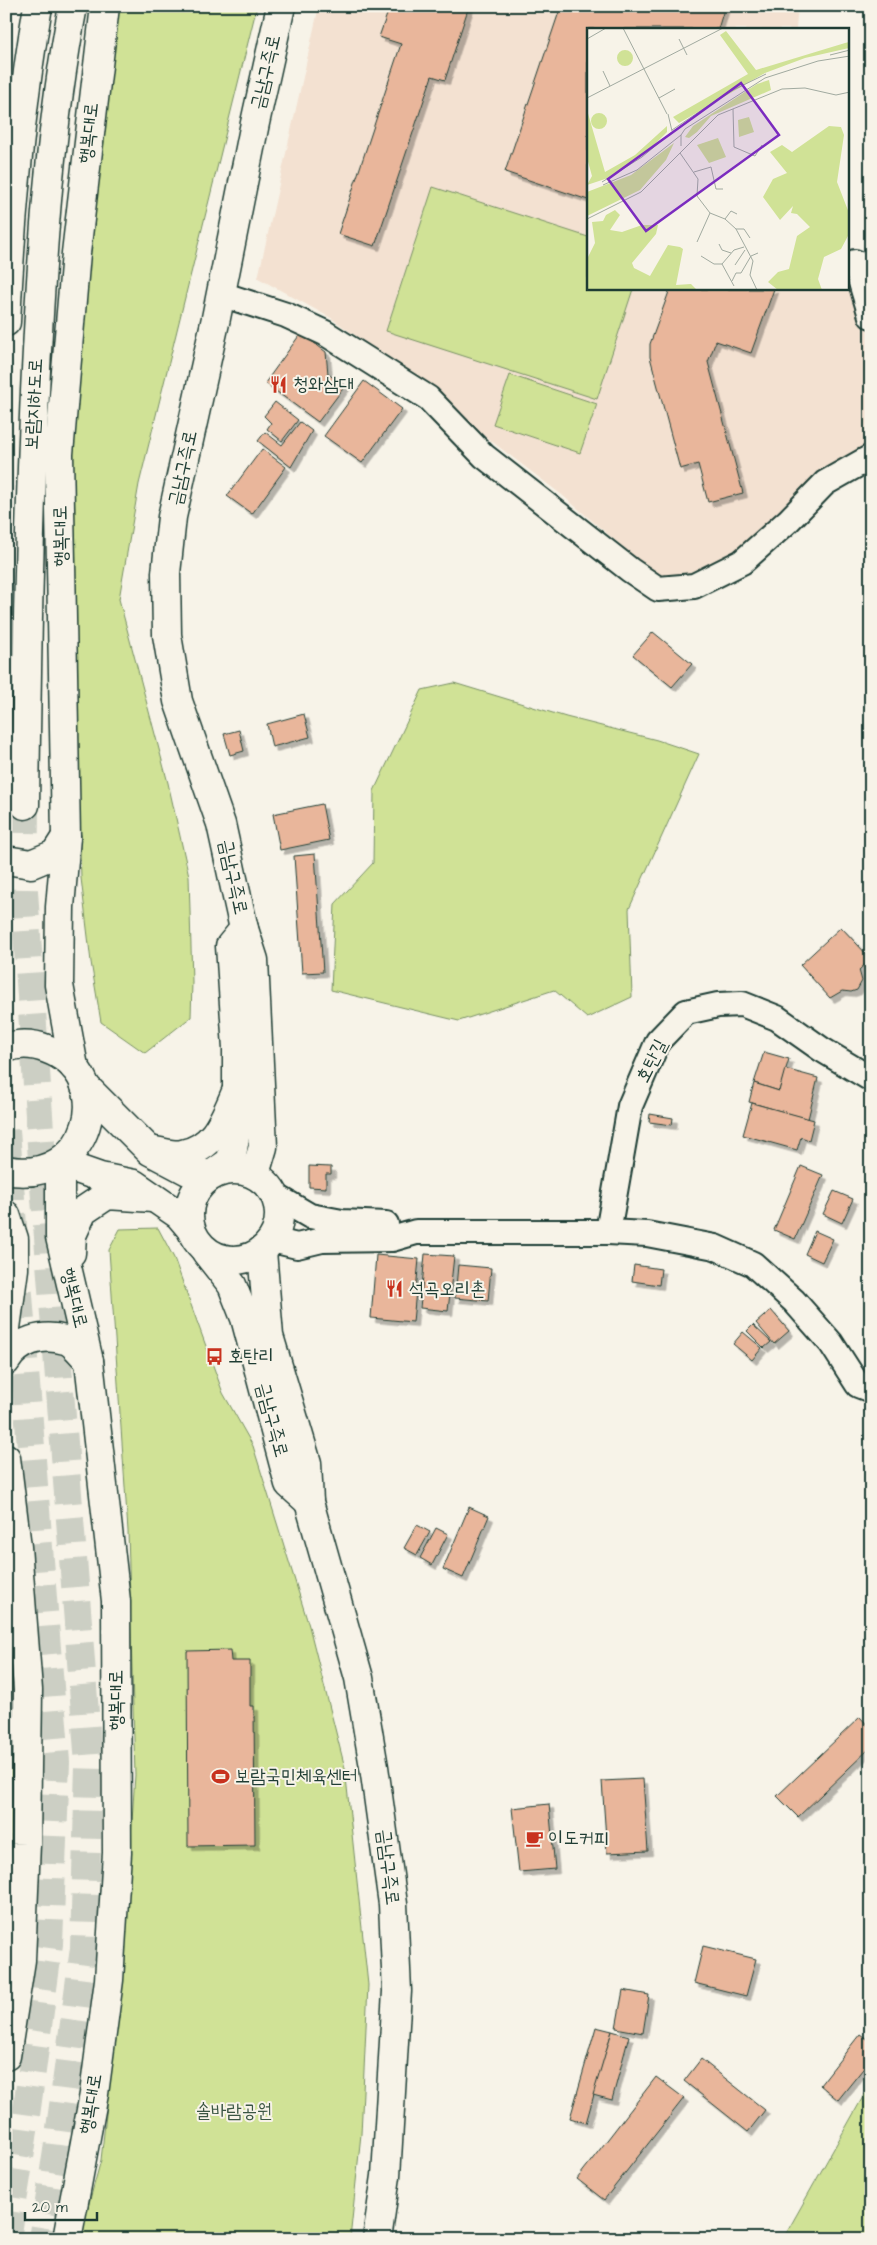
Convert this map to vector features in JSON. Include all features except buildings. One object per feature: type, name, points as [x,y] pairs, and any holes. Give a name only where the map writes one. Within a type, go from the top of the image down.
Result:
[{"type":"main road","points":[[6,127],[21,6]]},
{"type":"main road","points":[[6,322],[10,255],[26,90],[38,6]]},
{"type":"main road","name":"보람지하도로","points":[[24,804],[29,506],[41,254],[63,58],[73,6]]},
{"type":"main road","name":"행복대로","points":[[67,2239],[94,2094],[109,1980],[117,1853],[116,1602],[89,1361],[60,1237],[60,1163],[76,1148],[86,1129],[90,1108],[80,1077],[59,985],[60,907],[66,837],[59,454],[76,253],[104,6]]},
{"type":"main road","name":"금남구즉로","points":[[255,1174],[263,1147],[254,960],[244,929],[221,824],[178,701],[167,635],[166,573],[172,517],[281,6]]},
{"type":"main road","points":[[6,860],[31,864],[54,854],[66,837]]},
{"type":"main road","name":"금남구즉로","points":[[211,1175],[230,1161],[237,1125],[237,1048],[230,946],[244,929]]},
{"type":"main road","points":[[6,1048],[13,1045],[36,1045],[57,1052],[150,1151],[188,1171],[211,1175]]},
{"type":"main road","points":[[150,1151],[180,1155],[199,1149],[220,1129],[236,1092]]},
{"type":"main road","points":[[6,1170],[22,1174],[42,1171],[60,1163],[100,1177],[134,1184],[179,1215],[190,1228],[196,1241],[206,1252],[234,1261],[249,1258],[267,1245],[278,1226],[279,1218],[276,1196],[267,1183],[255,1174],[241,1169],[226,1170],[211,1175],[200,1185],[191,1198],[188,1212],[190,1228]]},
{"type":"main road","points":[[70,1284],[72,1234],[83,1211],[107,1195],[153,1198]]},
{"type":"main road","points":[[6,1215],[14,1238],[14,1269],[6,1328]]},
{"type":"main road","name":"금남구즉로","points":[[267,1245],[269,1336],[307,1463],[309,1502],[359,1678],[374,1767],[393,1904],[397,1991],[386,2176],[377,2239]]},
{"type":"main road","name":"금남구즉로","points":[[206,1252],[232,1285],[245,1318],[289,1484],[309,1502]]},
{"type":"main road","points":[[6,1362],[12,1351],[35,1338],[67,1340],[89,1361]]},
{"type":"main road","points":[[6,1458],[17,1548],[28,1690],[26,1844],[21,1960],[6,2056]]},
{"type":"street","points":[[855,262],[871,316]]},
{"type":"street","points":[[221,294],[286,315],[325,333],[428,398],[484,456],[630,570],[658,589],[694,586],[742,562],[788,521],[825,483],[871,457]]},
{"type":"street","name":"호탄길","points":[[608,1232],[630,1106],[658,1041],[686,1012],[718,1005],[742,1004],[778,1018],[822,1049],[871,1079]]},
{"type":"street","points":[[276,1196],[310,1216],[342,1222],[397,1225],[416,1232]]},
{"type":"street","points":[[267,1245],[297,1246],[322,1240],[392,1239],[416,1232],[608,1232],[647,1234],[715,1247],[754,1264],[794,1301],[831,1343],[858,1385],[871,1390]]},
{"type":"shaded area","points":[[319,6],[798,6],[796,28],[587,28],[587,290],[850,290],[850,275],[871,330],[871,448],[753,546],[665,583],[562,495],[478,431],[448,402],[331,318],[258,278]]},
{"type":"green space","points":[[114,6],[257,6],[139,484],[119,599],[168,783],[189,876],[191,1017],[145,1053],[101,1022],[91,962],[81,878],[68,473]]},
{"type":"green space","points":[[433,187],[587,237],[587,290],[633,290],[597,399],[386,331]]},
{"type":"green space","points":[[510,375],[597,404],[580,453],[493,424]]},
{"type":"green space","points":[[454,683],[566,717],[657,740],[699,754],[629,909],[632,997],[587,1018],[554,990],[459,1021],[331,990],[335,904],[373,863],[374,791],[422,690]]},
{"type":"green space","name":"솔바람공원","points":[[158,1228],[174,1258],[223,1393],[253,1446],[309,1626],[345,1768],[368,1985],[361,2134],[350,2239],[79,2239],[101,2160],[123,1961],[135,1775],[128,1531],[109,1250],[120,1229]]},
{"type":"green space","points":[[6,1582],[10,1617],[12,1721],[17,1813],[6,2001]]},
{"type":"green space","points":[[871,2086],[871,2239],[783,2239],[868,2088]]},
{"type":"tunnel","points":[[25,805],[24,891],[42,1160],[89,1764],[84,1948],[57,2151],[43,2239]]},
{"type":"tunnel","points":[[6,1130],[14,1240]]},
{"type":"tunnel","points":[[7,2239],[22,2145],[49,1944],[56,1762],[18,1283]]},
{"type":"place","name":"청와삼대","points":[[279,384]]},
{"type":"place","name":"석곡오리촌","points":[[395,1289]]},
{"type":"place","name":"호탄리","points":[[214,1356]]},
{"type":"place","name":"보람국민체육센터","points":[[221,1776]]},
{"type":"place","name":"이도커피","points":[[534,1838]]}]
